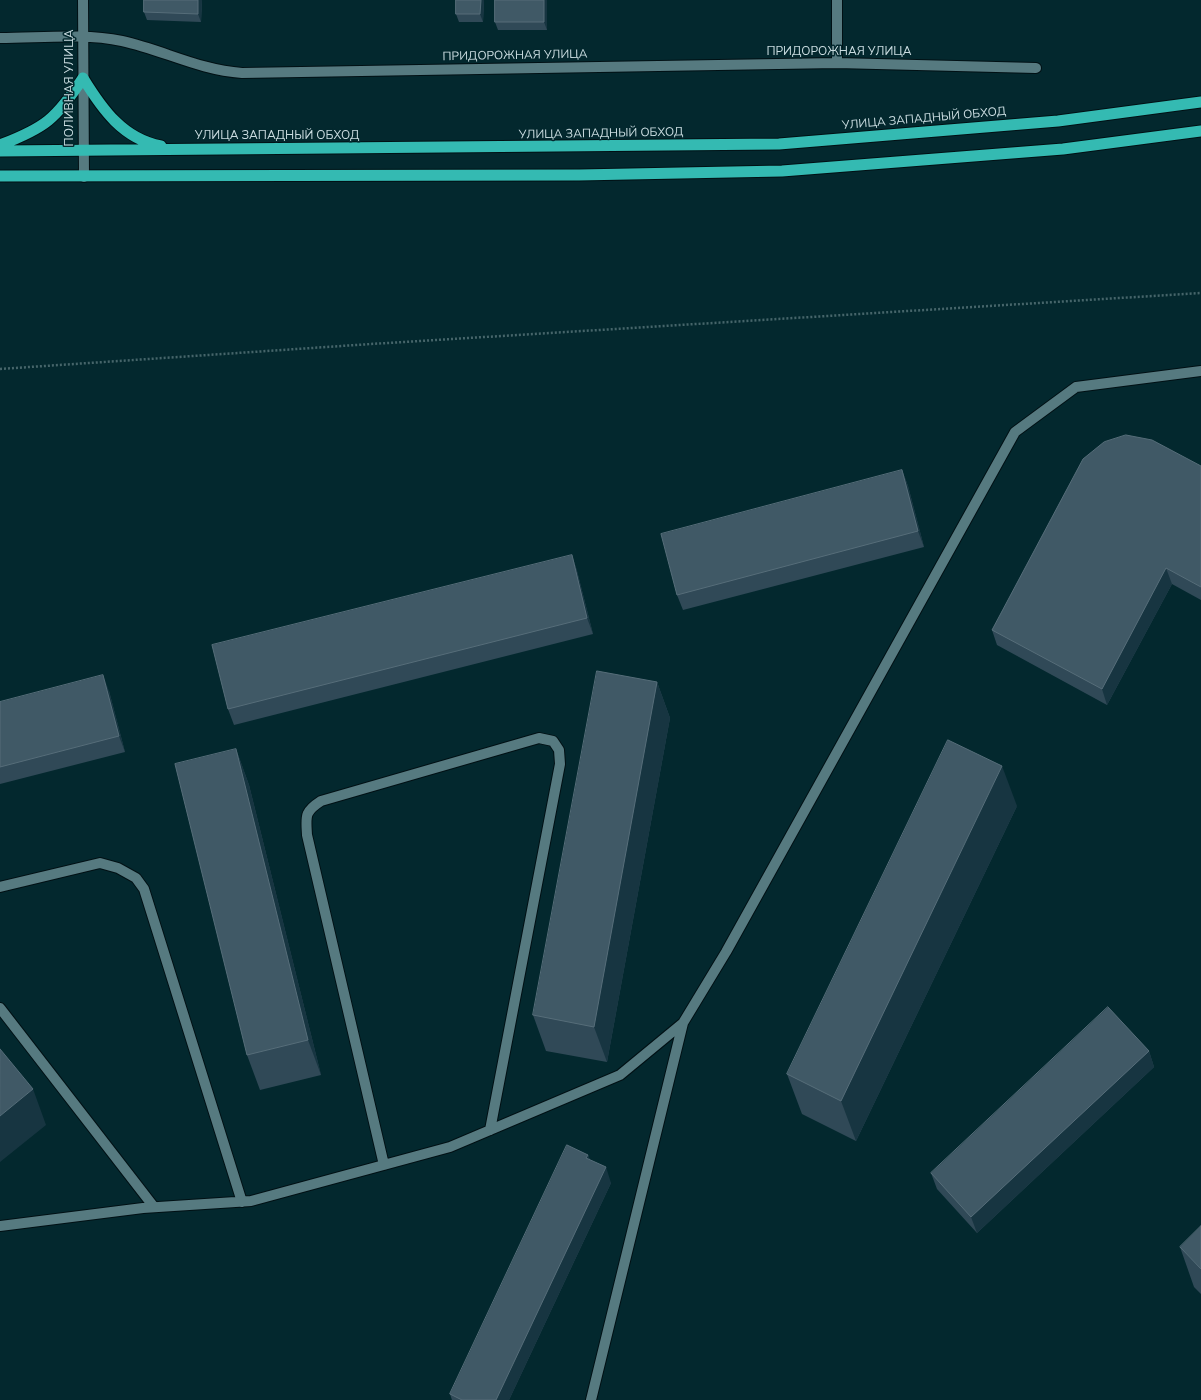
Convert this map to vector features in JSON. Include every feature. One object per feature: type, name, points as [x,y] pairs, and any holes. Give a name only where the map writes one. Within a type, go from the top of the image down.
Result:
[{"type":"highway","points":[[0,145],[42,126],[58,113],[68,101],[82,78],[98,102],[113,120],[132,136],[148,144],[181,150]]},
{"type":"highway","name":"УЛИЦА ЗАПАДНЫЙ ОБХОД","points":[[0,151],[779,144],[1058,121],[1201,102]]},
{"type":"highway","points":[[0,176],[579,175],[782,171],[1063,149],[1201,131]]},
{"type":"street","name":"ПОЛИВНАЯ УЛИЦА","points":[[83,0],[82,78],[84,177]]},
{"type":"street","points":[[837,0],[837,64]]},
{"type":"street","name":"ПРИДОРОЖНАЯ УЛИЦА","points":[[0,38],[82,37],[123,41],[204,67],[242,73],[837,64],[1036,68]]},
{"type":"street","points":[[591,1400],[683,1022],[726,952],[1015,432],[1076,387],[1201,371]]},
{"type":"street","points":[[384,1165],[307,835],[306,819],[310,808],[321,801],[539,738],[553,741],[558,750],[560,764],[490,1130]]},
{"type":"street","points":[[0,887],[100,863],[118,868],[136,878],[144,889],[242,1202]]},
{"type":"street","points":[[0,1008],[154,1207]]},
{"type":"street","points":[[0,1226],[154,1207],[251,1201],[450,1147],[620,1075],[683,1022]]},
{"type":"path","points":[[0,369],[371,344],[1201,293]]},
{"type":"building","points":[[144,0],[198,0],[198,14],[144,12]]},
{"type":"building","points":[[456,0],[481,0],[480,14],[456,14]]},
{"type":"building","points":[[495,0],[544,0],[544,22],[495,22]]},
{"type":"building","points":[[1126,435],[1152,440],[1201,466],[1201,587],[1166,568],[1102,689],[992,630],[1083,459],[1104,442]]},
{"type":"building","points":[[902,470],[918,531],[677,595],[661,534]]},
{"type":"building","points":[[572,555],[587,618],[228,709],[212,645]]},
{"type":"building","points":[[597,671],[657,682],[594,1027],[533,1015]]},
{"type":"building","points":[[103,675],[119,736],[0,767],[0,702]]},
{"type":"building","points":[[948,740],[1002,766],[841,1101],[787,1074]]},
{"type":"building","points":[[236,749],[308,1040],[247,1055],[175,764]]},
{"type":"building","points":[[1108,1007],[1149,1051],[971,1217],[931,1173]]},
{"type":"building","points":[[0,1049],[33,1089],[0,1116]]},
{"type":"building","points":[[567,1145],[588,1155],[586,1158],[606,1167],[496,1400],[462,1400],[450,1394]]},
{"type":"building","points":[[1201,1226],[1201,1269],[1180,1247]]}]
